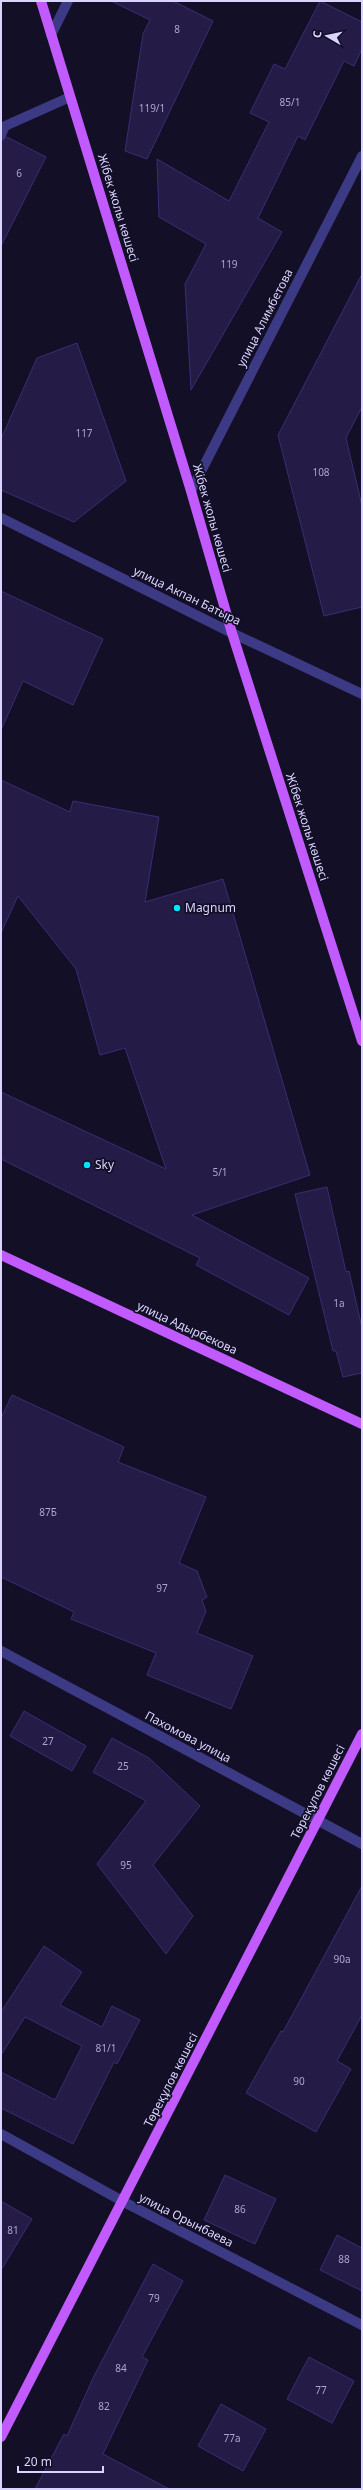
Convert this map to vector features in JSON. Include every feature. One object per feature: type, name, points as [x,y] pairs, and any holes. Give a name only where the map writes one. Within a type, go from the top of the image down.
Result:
[{"type":"main road","name":"Жібек жолы көшесі","points":[[41,1],[191,491],[232,633],[362,1042]]},
{"type":"main road","name":"улица Адырбекова","points":[[1,1255],[362,1424]]},
{"type":"main road","name":"Төреқұлов көшесі","points":[[1,2437],[124,2202],[362,1734]]},
{"type":"street","points":[[51,35],[68,1]]},
{"type":"street","points":[[1,135],[5,126],[70,97]]},
{"type":"street","name":"улица Алимбетова","points":[[191,491],[362,156]]},
{"type":"street","name":"улица Акпан Батыра","points":[[1,518],[232,633],[362,694]]},
{"type":"street","name":"Пахомова улица","points":[[1,1651],[362,1844]]},
{"type":"street","name":"улица Орынбаева","points":[[1,2134],[124,2202],[362,2325]]},
{"type":"building","points":[[111,1],[173,1],[213,21],[147,159],[125,151],[143,34],[150,20]]},
{"type":"building","points":[[320,1],[362,22],[362,49],[354,66],[344,61],[305,140],[298,136],[258,218],[282,232],[191,390],[185,284],[206,244],[159,217],[157,159],[229,201],[269,122],[250,113],[274,64],[285,69]]},
{"type":"building","points":[[7,137],[46,157],[1,246],[1,141]]},
{"type":"building","points":[[362,274],[362,407],[346,438],[362,506],[362,607],[324,616],[278,435]]},
{"type":"building","points":[[77,343],[126,481],[74,522],[1,490],[1,439],[37,358]]},
{"type":"building","points":[[1,591],[103,639],[73,705],[23,681],[1,730]]},
{"type":"building","points":[[1,780],[70,812],[73,801],[159,817],[145,902],[223,879],[310,1175],[192,1215],[309,1278],[289,1315],[196,1265],[200,1258],[1,1159],[1,1092],[166,1169],[125,1048],[100,1055],[76,969],[18,896],[1,933]]},
{"type":"building","points":[[327,1187],[346,1272],[349,1271],[362,1328],[362,1373],[343,1377],[336,1351],[333,1351],[295,1194]]},
{"type":"building","points":[[12,1395],[124,1447],[118,1462],[206,1497],[179,1563],[197,1571],[207,1597],[202,1600],[206,1611],[197,1633],[253,1656],[231,1709],[147,1675],[156,1653],[71,1619],[74,1612],[1,1577],[1,1418]]},
{"type":"building","points":[[24,1711],[86,1746],[72,1771],[10,1736]]},
{"type":"building","points":[[112,1738],[149,1758],[200,1806],[153,1865],[193,1916],[166,1954],[97,1864],[146,1801],[93,1772]]},
{"type":"building","points":[[362,1886],[362,2015],[337,2061],[351,2069],[316,2132],[246,2093],[281,2031],[283,2032]]},
{"type":"building","points":[[44,1946],[82,1972],[60,2005],[102,2027],[112,2006],[140,2020],[117,2064],[114,2062],[73,2144],[1,2108],[1,2072],[55,2100],[82,2046],[25,2017],[1,2055],[1,2012]]},
{"type":"building","points":[[225,2175],[276,2199],[255,2244],[204,2220]]},
{"type":"building","points":[[1,2201],[32,2219],[1,2270]]},
{"type":"building","points":[[337,2235],[362,2248],[362,2291],[320,2270]]},
{"type":"building","points":[[153,2264],[183,2281],[142,2357],[148,2360],[103,2454],[169,2489],[35,2489],[64,2434],[67,2436],[94,2376]]},
{"type":"building","points":[[309,2357],[354,2381],[332,2423],[287,2399]]},
{"type":"building","points":[[221,2404],[266,2429],[243,2471],[198,2446]]},
{"type":"place","name":"Magnum","points":[[177,908]]},
{"type":"place","name":"Sky","points":[[87,1165]]}]
